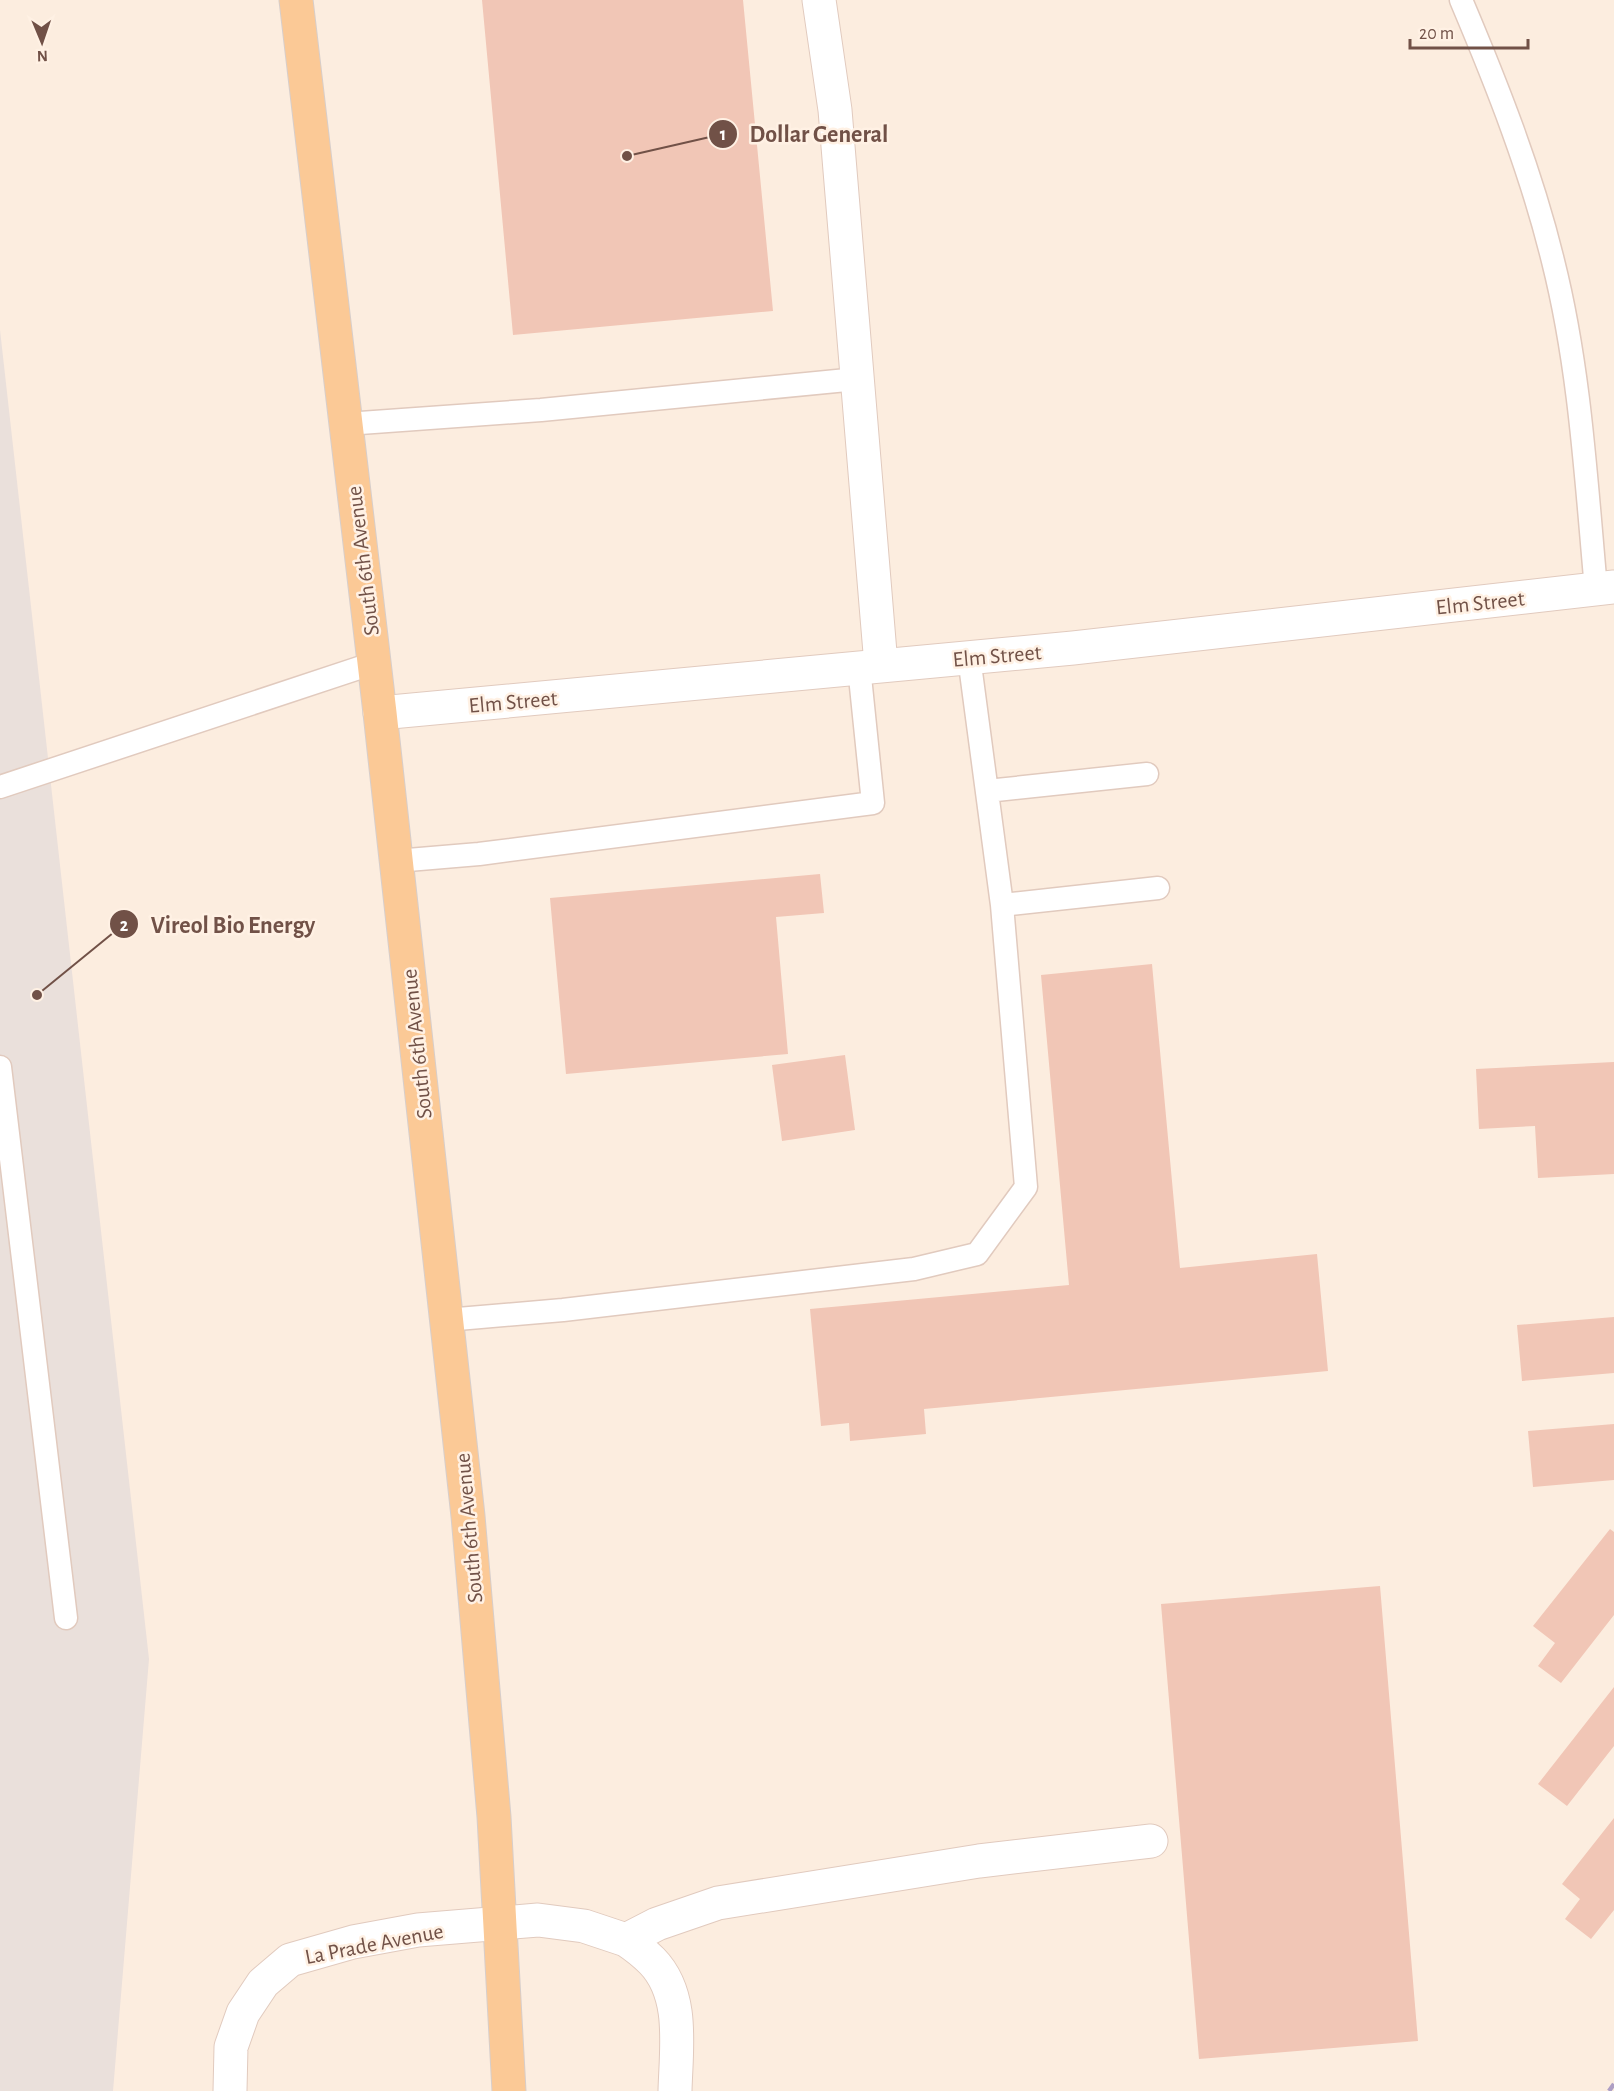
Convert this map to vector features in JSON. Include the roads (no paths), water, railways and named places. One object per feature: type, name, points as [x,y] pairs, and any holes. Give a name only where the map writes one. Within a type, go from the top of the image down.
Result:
[{"type":"main road","name":"South 6th Avenue","points":[[297,0],[380,713],[468,1516],[494,1817],[509,2091]]},
{"type":"street","points":[[819,0],[835,110],[857,379],[870,666]]},
{"type":"street","name":"Elm Street","points":[[380,713],[1073,648],[1605,588]]},
{"type":"street","points":[[675,2091],[677,2021],[669,1989],[653,1962],[626,1940],[657,1924],[718,1903],[979,1861],[1151,1841]]},
{"type":"street","name":"La Prade Avenue","points":[[230,2091],[231,2047],[243,2013],[263,1983],[290,1960],[353,1942],[418,1930],[538,1920],[584,1926],[626,1940]]},
{"type":"lane","points":[[1461,0],[1530,180],[1554,262],[1578,388],[1605,588]]},
{"type":"lane","points":[[346,424],[541,410],[857,379]]},
{"type":"lane","points":[[446,1320],[563,1311],[914,1269],[976,1254],[1026,1188],[1002,905],[969,657]]},
{"type":"lane","points":[[0,786],[374,663]]},
{"type":"lane","points":[[396,861],[479,854],[873,803],[870,666]]},
{"type":"lane","points":[[987,791],[1147,774]]},
{"type":"lane","points":[[1002,905],[1158,888]]},
{"type":"lane","points":[[0,1066],[66,1618]]},
{"type":"railway","points":[[1609,2091],[1614,2084]]},
{"type":"place","name":"Dollar General","points":[[627,156]]},
{"type":"place","name":"Vireol Bio Energy","points":[[37,995]]}]
